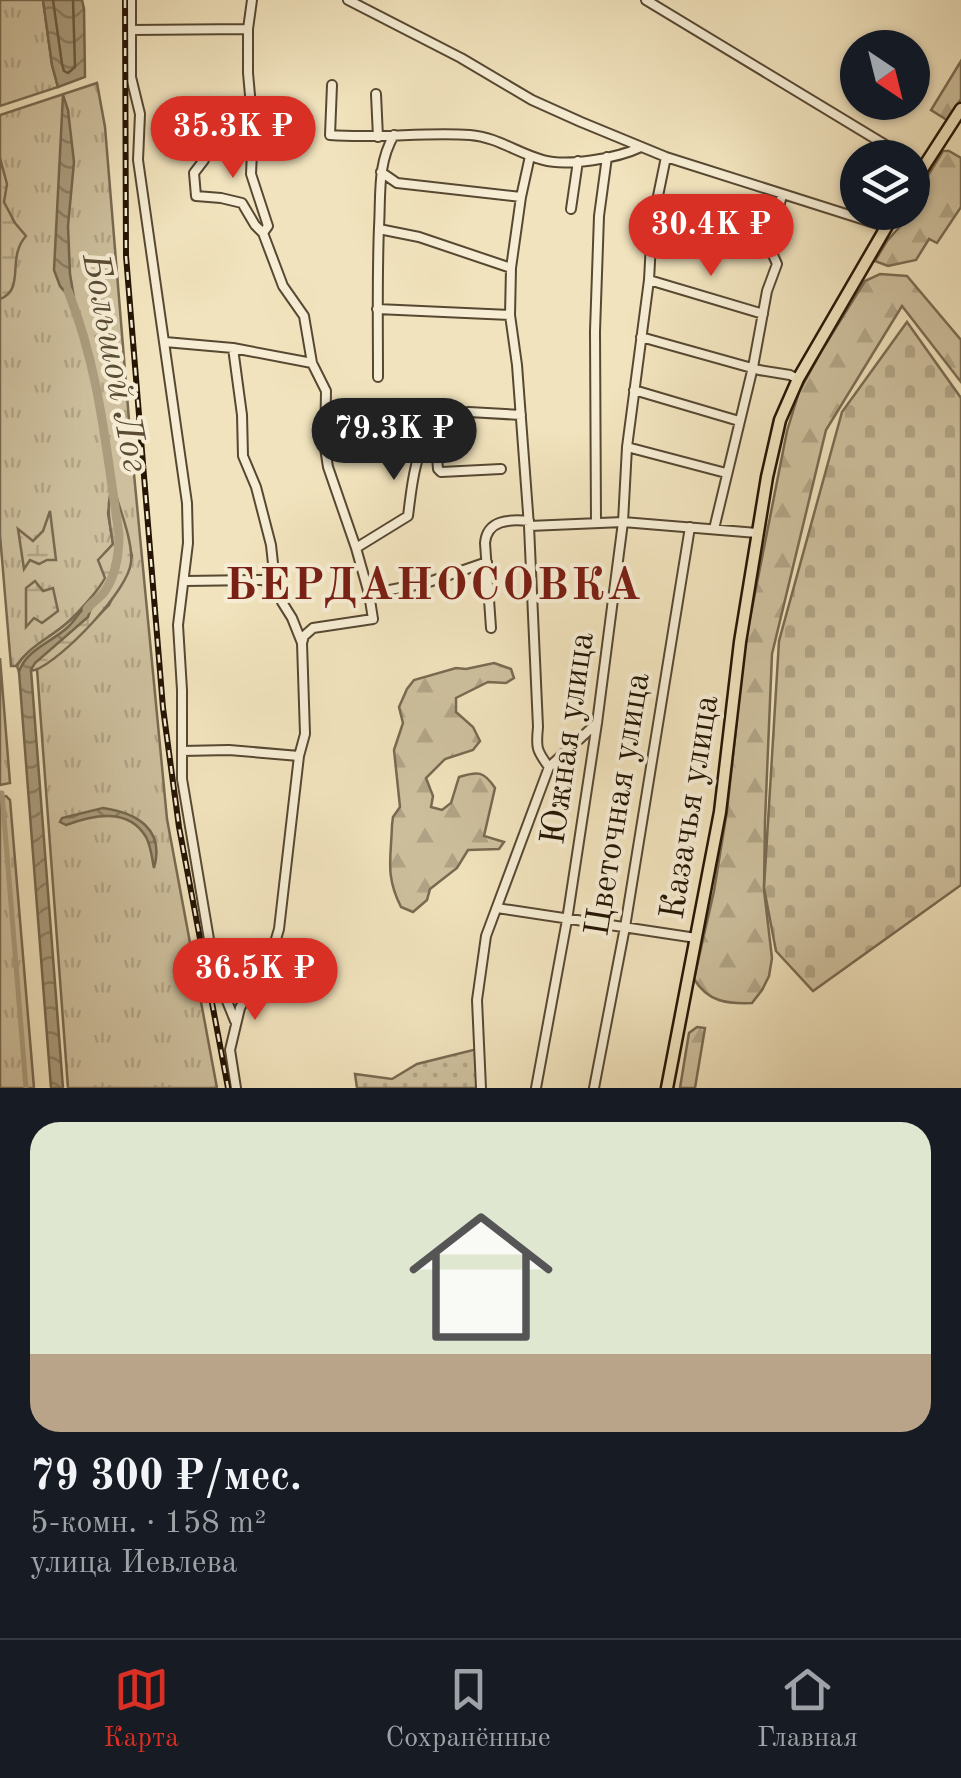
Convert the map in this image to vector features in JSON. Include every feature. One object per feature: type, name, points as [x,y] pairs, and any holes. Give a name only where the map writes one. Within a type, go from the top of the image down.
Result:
[{"type":"main road","points":[[930,158],[961,109]]},
{"type":"main road","name":"Казачья улица","points":[[667,1088],[720,812],[740,642],[780,420],[798,379],[884,230]]},
{"type":"street","points":[[131,0],[132,77],[140,114],[138,160],[187,503],[188,543],[178,625],[182,778],[214,969],[236,1021]]},
{"type":"street","points":[[252,0],[248,29],[251,174],[268,226],[264,233]]},
{"type":"street","points":[[348,0],[532,100],[666,157],[840,212]]},
{"type":"street","points":[[646,0],[878,140]]},
{"type":"street","points":[[131,30],[248,29]]},
{"type":"street","points":[[332,85],[330,135],[486,136],[552,162],[628,154],[642,147]]},
{"type":"street","points":[[376,94],[378,137]]},
{"type":"street","points":[[378,377],[381,172],[385,150],[394,135]]},
{"type":"street","points":[[204,144],[204,160],[194,173],[196,196],[242,204],[264,233],[282,286],[304,316],[312,363],[326,391],[324,448],[328,467],[356,548],[373,619],[312,628],[304,636],[305,734],[279,930],[271,960],[244,998],[236,1021],[230,1050],[236,1088]]},
{"type":"street","points":[[530,156],[511,268],[510,316],[529,523],[536,744],[549,766]]},
{"type":"street","points":[[596,522],[595,331],[607,157]]},
{"type":"street","name":"Южная улица","points":[[536,1088],[597,722],[623,522],[627,447],[649,280],[652,226],[666,157]]},
{"type":"street","points":[[571,209],[578,161]]},
{"type":"street","points":[[381,172],[397,182],[521,197]]},
{"type":"street","points":[[768,252],[782,195]]},
{"type":"street","points":[[652,226],[768,252],[776,264],[714,528]]},
{"type":"street","points":[[379,229],[419,237],[511,268]]},
{"type":"street","points":[[649,280],[762,314]]},
{"type":"street","points":[[378,309],[510,316]]},
{"type":"street","points":[[641,336],[798,379]]},
{"type":"street","points":[[164,342],[234,348],[312,363]]},
{"type":"street","points":[[234,348],[243,456],[256,487],[271,545],[275,582],[302,644]]},
{"type":"street","points":[[634,390],[739,421]]},
{"type":"street","points":[[356,548],[408,516],[422,441],[437,418],[468,412],[521,415]]},
{"type":"street","points":[[433,427],[441,472],[501,470]]},
{"type":"street","points":[[627,447],[726,473]]},
{"type":"street","points":[[491,628],[486,532],[502,521],[623,522],[758,533]]},
{"type":"street","name":"Цветочная улица","points":[[594,1088],[690,528]]},
{"type":"street","points":[[369,594],[426,583],[487,562]]},
{"type":"street","points":[[185,581],[275,582]]},
{"type":"street","points":[[481,1088],[477,1000],[486,936],[549,766],[597,722]]},
{"type":"street","points":[[182,752],[228,750],[300,756]]},
{"type":"street","points":[[496,908],[696,938]]},
{"type":"green space","points":[[0,0],[43,0],[58,87],[0,106]]},
{"type":"green space","points":[[961,61],[961,99],[947,120],[931,110]]},
{"type":"green space","points":[[97,83],[105,127],[167,819],[217,1088],[68,1088],[37,669],[71,643],[109,605],[132,556],[114,488],[108,513],[113,544],[99,560],[106,578],[66,624],[16,666],[11,666],[0,535],[0,115]]},
{"type":"green space","points":[[943,151],[961,158],[961,207],[937,243],[929,239],[916,260],[888,266],[875,261],[897,230],[930,230],[930,172]]},
{"type":"green space","points":[[0,158],[7,184],[4,202],[26,236],[17,254],[12,288],[0,299]]},
{"type":"green space","points":[[880,274],[907,276],[961,340],[961,382],[902,306],[826,430],[772,654],[764,890],[772,958],[769,976],[752,1003],[726,1002],[705,993],[694,979],[727,811],[745,644],[787,431],[799,392],[822,350],[865,281]]},
{"type":"green space","points":[[907,322],[961,398],[961,885],[813,991],[776,951],[764,888],[779,641],[842,412]]},
{"type":"green space","points":[[113,486],[130,544],[127,574],[107,606],[77,639],[47,664],[19,672],[17,666],[22,659],[72,619],[105,578],[98,560],[113,544],[109,507]]},
{"type":"green space","points":[[50,511],[56,560],[39,564],[30,560],[24,569],[18,529],[33,541],[43,531]]},
{"type":"green space","points":[[35,581],[43,591],[53,588],[58,611],[42,623],[34,618],[26,627],[26,588]]},
{"type":"green space","points":[[0,658],[10,783],[0,785]]},
{"type":"green space","points":[[494,663],[511,669],[514,678],[506,683],[488,682],[456,698],[456,712],[473,727],[480,741],[473,750],[445,759],[426,778],[433,796],[431,807],[442,810],[451,803],[459,777],[484,775],[495,788],[484,836],[504,842],[499,849],[468,850],[457,868],[430,889],[427,900],[413,912],[401,907],[390,867],[393,817],[400,807],[394,750],[403,723],[399,707],[414,680],[456,668]]},
{"type":"green space","points":[[0,797],[10,800],[34,1088],[0,1088]]},
{"type":"green space","points":[[697,1027],[705,1028],[695,1088],[680,1088],[689,1033]]},
{"type":"green space","points":[[481,1048],[483,1088],[357,1088],[355,1074],[392,1079],[417,1064]]},
{"type":"water","points":[[43,0],[82,0],[84,9],[85,77],[58,87],[52,65]]},
{"type":"water","points":[[63,95],[74,162],[68,226],[75,304],[60,286],[54,270]]},
{"type":"water","points":[[94,600],[88,617],[31,670],[63,1088],[51,1088],[19,672],[28,657],[63,632]]},
{"type":"water","points":[[103,808],[137,819],[152,833],[154,868],[146,837],[130,821],[109,816],[66,825],[60,822],[62,818]]},
{"type":"waterway","name":"Большой Лог","points":[[68,291],[95,381],[119,534],[112,578],[87,609]]},
{"type":"waterway","points":[[0,793],[26,1088]]},
{"type":"railway","points":[[125,0],[126,256],[163,708],[179,827],[228,1088]]},
{"type":"district","name":"БЕРДАНОСОВКА","points":[[434,583]]}]
